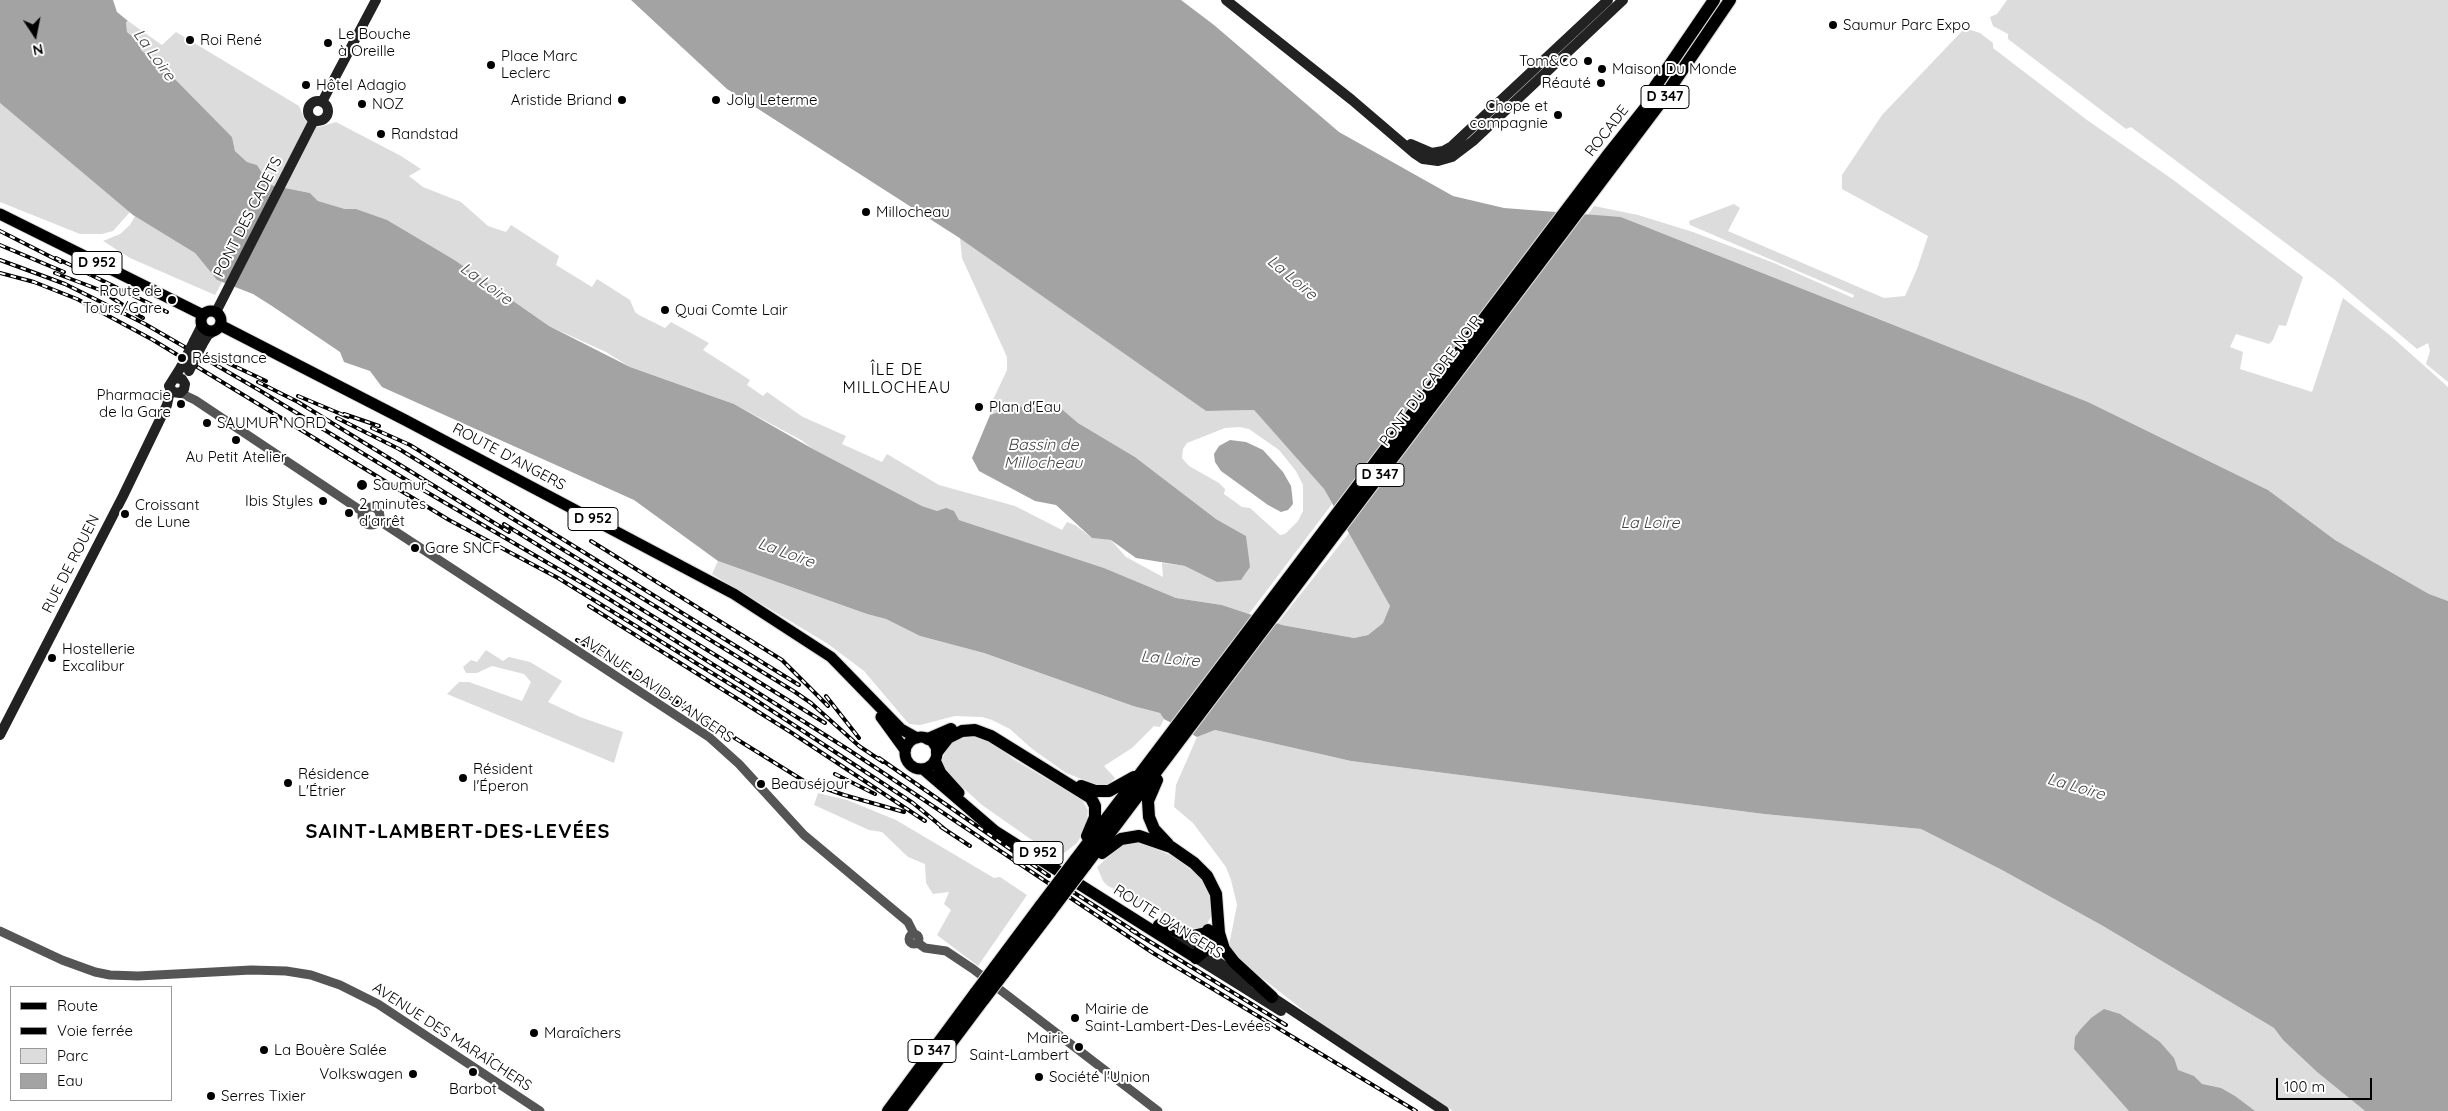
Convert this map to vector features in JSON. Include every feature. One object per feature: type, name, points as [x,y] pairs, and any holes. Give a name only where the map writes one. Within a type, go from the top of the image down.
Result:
[{"type":"highway","points":[[1607,156],[1714,0]]},
{"type":"highway","name":"ROCADE","points":[[1591,187],[1607,156],[1651,101],[1721,0]]},
{"type":"highway","name":"D 347","points":[[1591,187],[1686,67],[1730,0]]},
{"type":"highway","name":"PONT DU CADRE NOIR","points":[[1164,758],[1174,749],[1591,187]]},
{"type":"highway","name":"PONT DU CADRE NOIR","points":[[1164,758],[1591,187]]},
{"type":"highway","points":[[922,738],[961,725],[984,727],[1068,780],[1096,791],[1116,788],[1142,771]]},
{"type":"highway","points":[[936,756],[944,741],[955,734],[968,730],[982,732],[1062,782],[1086,794],[1093,802],[1095,817],[1083,865]]},
{"type":"highway","points":[[1164,758],[1152,788],[1148,809],[1152,824],[1171,848]]},
{"type":"highway","name":"D 347","points":[[1046,908],[1074,880],[1142,771],[1164,758]]},
{"type":"highway","name":"D 347","points":[[888,1111],[980,996],[1046,908],[1083,865],[1164,758]]},
{"type":"highway","points":[[1083,865],[1109,846],[1130,836],[1147,837],[1171,848],[1194,863],[1207,876],[1216,894],[1220,933],[1228,956],[1272,997]]},
{"type":"highway","points":[[1199,953],[1206,933],[1218,916]]},
{"type":"highway","points":[[1159,925],[1192,936],[1206,933]]},
{"type":"highway","points":[[1199,953],[1212,944],[1220,933]]},
{"type":"highway","name":"D 347","points":[[900,1111],[980,996]]},
{"type":"main road","name":"PONT DES CADETS","points":[[219,307],[314,120],[309,116],[308,107],[316,101],[322,102],[376,0]]},
{"type":"main road","points":[[1226,0],[1383,125],[1406,147],[1423,158],[1438,161],[1452,157],[1509,109],[1624,0]]},
{"type":"main road","points":[[1383,125],[1426,152],[1438,152],[1448,149],[1608,0]]},
{"type":"main road","name":"D 952","points":[[0,214],[202,320]]},
{"type":"main road","points":[[219,307],[220,316],[217,328],[198,343],[202,320],[207,312],[219,307]]},
{"type":"main road","name":"ROUTE D'ANGERS","points":[[202,320],[205,330],[217,328],[619,532],[734,594],[814,645],[839,664],[901,729],[922,738]]},
{"type":"main road","name":"RUE DE ROUEN","points":[[0,735],[167,405],[179,387],[185,369],[198,343]]},
{"type":"main road","name":"ROUTE D'ANGERS","points":[[779,623],[841,676],[882,718],[905,750]]},
{"type":"main road","points":[[922,738],[934,744],[936,756],[930,766],[922,769],[909,764],[905,750],[912,740],[922,738]]},
{"type":"main road","name":"ROUTE D'ANGERS","points":[[936,756],[940,772],[961,794],[1013,835],[1079,879],[1159,925],[1199,953],[1444,1111]]},
{"type":"main road","name":"ROUTE D'ANGERS","points":[[922,769],[995,831],[1272,997],[1408,1088]]},
{"type":"street","name":"AVENUE DAVID D'ANGERS","points":[[179,387],[195,400],[363,512],[362,518],[366,523],[372,525],[378,520],[709,737],[739,764],[804,835],[901,916],[911,926],[914,934],[918,936],[918,943],[925,948],[946,951],[999,989],[1158,1111]]},
{"type":"street","name":"AVENUE DES MARAÎCHERS","points":[[0,931],[79,967],[110,975],[269,970],[304,973],[332,982],[378,1004],[540,1111]]},
{"type":"green space","points":[[2007,0],[2448,0],[2448,382],[2426,364],[2430,351],[2428,343],[2417,349],[2335,280],[2131,127],[2126,129],[2008,39],[2008,34],[1993,26],[1990,17],[1997,14]]},
{"type":"green space","points":[[128,21],[162,45],[176,32],[299,106],[305,120],[319,127],[336,122],[401,156],[421,169],[409,176],[423,187],[461,202],[488,226],[506,232],[511,225],[559,256],[556,265],[592,287],[597,279],[630,300],[635,312],[639,315],[665,328],[671,322],[709,343],[703,350],[750,380],[747,385],[763,396],[767,392],[803,417],[846,436],[842,444],[882,462],[887,454],[939,485],[1015,506],[1062,530],[1067,522],[1075,525],[1092,538],[1111,540],[1126,557],[1163,577],[1162,563],[1186,566],[1217,582],[1246,536],[1216,519],[1135,457],[1078,423],[1057,405],[1035,408],[1016,406],[990,415],[990,406],[1007,370],[1007,357],[962,258],[960,238],[1206,411],[1254,410],[1324,489],[1332,504],[1249,614],[1222,605],[1176,598],[1104,568],[959,520],[954,511],[937,511],[922,506],[813,449],[801,440],[734,404],[630,367],[606,352],[549,326],[456,261],[356,209],[345,209],[318,201],[310,193],[270,185],[257,165],[247,162],[235,151],[232,137],[170,74],[141,50],[139,42],[127,32],[126,22]],"holes":[[[1240,427],[1249,429],[1279,450],[1296,471],[1303,485],[1303,511],[1298,521],[1285,534],[1280,535],[1250,508],[1242,507],[1224,494],[1225,489],[1219,483],[1189,466],[1182,458],[1183,449],[1187,443],[1225,428]]]},
{"type":"green space","points":[[1965,28],[1980,33],[1993,43],[1993,48],[2087,120],[2172,179],[2303,277],[2286,326],[2279,325],[2273,340],[2269,344],[2236,334],[2230,347],[2243,352],[2240,369],[2312,392],[2343,298],[2392,337],[2448,387],[2448,601],[2429,594],[2335,540],[2268,490],[2088,402],[1621,217],[1587,216],[1594,206],[1638,215],[1693,232],[1774,263],[1853,298],[1854,295],[1690,225],[1689,221],[1734,204],[1740,208],[1728,231],[1884,298],[1905,296],[1917,269],[1928,236],[1842,189],[1842,175],[1882,115]]},
{"type":"green space","points":[[0,103],[130,212],[113,231],[102,234],[80,234],[0,202]]},
{"type":"green space","points":[[135,216],[195,253],[217,280],[222,282],[215,295],[130,258],[103,241],[120,234],[130,225]]},
{"type":"green space","points":[[1349,533],[1390,606],[1383,623],[1368,635],[1354,638],[1277,624]]},
{"type":"green space","points":[[718,561],[886,619],[920,636],[984,653],[1133,706],[1160,713],[1164,719],[1160,727],[1154,726],[1132,748],[1104,766],[1115,778],[1105,788],[1066,773],[1031,748],[1010,729],[992,720],[982,717],[955,716],[920,725],[909,724],[864,671],[828,644],[712,574]]},
{"type":"green space","points":[[486,650],[503,661],[509,657],[530,662],[562,681],[548,702],[580,717],[623,732],[614,763],[447,694],[459,682],[469,682],[522,701],[531,682],[524,674],[492,666],[477,673],[466,673],[463,667],[471,660],[477,662]]},
{"type":"green space","points":[[1215,730],[1351,761],[1764,814],[1921,829],[2002,870],[2103,926],[2274,1028],[2283,1040],[2317,1072],[2365,1111],[1453,1111],[1331,1032],[1234,956],[1229,945],[1237,905],[1226,867],[1193,823],[1174,807],[1176,785],[1197,737]]},
{"type":"green space","points":[[972,733],[989,739],[1013,759],[1082,800],[1088,810],[1086,827],[1077,843],[1059,857],[1049,852],[982,805],[947,773],[941,763],[947,747],[957,737]]},
{"type":"green space","points":[[818,793],[847,800],[896,820],[994,878],[1000,877],[1027,895],[978,966],[937,935],[951,910],[944,904],[949,892],[933,894],[926,883],[925,864],[908,857],[882,832],[869,830],[814,805]]},
{"type":"green space","points":[[1132,842],[1144,843],[1174,857],[1195,873],[1208,887],[1213,904],[1212,914],[1207,924],[1200,928],[1192,928],[1108,886],[1103,881],[1097,867],[1112,854],[1117,846]]},
{"type":"water","name":"La Loire","points":[[0,0],[113,0],[117,12],[128,21],[126,22],[127,32],[139,42],[141,50],[170,74],[232,137],[235,151],[247,162],[257,165],[270,185],[310,193],[318,201],[345,209],[356,209],[387,220],[456,261],[549,326],[630,367],[734,404],[813,449],[922,506],[937,511],[946,508],[954,511],[959,520],[1104,568],[1176,598],[1222,605],[1282,625],[1354,638],[1368,635],[1383,623],[1390,606],[1324,489],[1254,410],[1206,411],[958,237],[727,89],[631,0],[1181,0],[1214,25],[1339,132],[1453,196],[1504,208],[1621,217],[2088,402],[2268,490],[2335,540],[2429,594],[2448,601],[2448,1111],[2365,1111],[2317,1072],[2283,1040],[2274,1028],[2103,926],[2002,870],[1921,829],[1764,814],[1351,761],[1215,730],[1197,737],[1164,719],[1160,713],[1133,706],[984,653],[920,636],[886,619],[718,561],[634,500],[382,387],[370,371],[344,362],[340,352],[253,294],[217,280],[195,253],[133,215],[0,103]]},
{"type":"water","name":"Bassin de Millocheau","points":[[1057,405],[1078,423],[1135,457],[1216,519],[1246,536],[1250,567],[1241,580],[1217,582],[1185,566],[1136,558],[1111,540],[1092,538],[1056,505],[1035,501],[979,471],[972,458],[990,415],[1016,406],[1035,408]]},
{"type":"water","points":[[1230,440],[1246,442],[1263,450],[1283,472],[1291,486],[1293,504],[1288,510],[1281,512],[1268,505],[1221,471],[1215,462],[1214,454],[1219,446]]},
{"type":"water","points":[[2104,1009],[2120,1014],[2160,1042],[2174,1058],[2178,1070],[2194,1076],[2202,1084],[2221,1088],[2255,1111],[2129,1111],[2074,1049],[2075,1037],[2080,1030],[2091,1018]]},
{"type":"railway","points":[[0,231],[61,262]]},
{"type":"railway","points":[[0,245],[64,272]]},
{"type":"railway","points":[[56,258],[167,312]]},
{"type":"railway","points":[[0,260],[65,284],[145,324],[601,594],[849,750],[1153,953],[1416,1111]]},
{"type":"railway","points":[[0,273],[34,282],[77,299],[153,340],[449,520],[558,578],[751,697],[913,803],[947,831]]},
{"type":"railway","points":[[55,273],[100,290],[143,318]]},
{"type":"railway","points":[[217,358],[266,381]]},
{"type":"railway","points":[[258,382],[298,402],[509,532]]},
{"type":"railway","points":[[298,396],[348,417]]},
{"type":"railway","points":[[344,414],[379,426]]},
{"type":"railway","points":[[337,418],[399,449],[795,692],[811,703],[859,746],[883,762]]},
{"type":"railway","points":[[372,428],[410,445],[799,685]]},
{"type":"railway","points":[[504,524],[825,723]]},
{"type":"railway","points":[[591,541],[782,660],[828,706]]},
{"type":"railway","points":[[589,606],[792,733],[925,821]]},
{"type":"railway","points":[[577,640],[804,781],[844,795],[904,812]]},
{"type":"railway","points":[[826,696],[859,738]]},
{"type":"railway","points":[[879,758],[1049,876]]},
{"type":"railway","points":[[835,774],[875,794]]},
{"type":"railway","points":[[941,827],[970,846]]},
{"type":"railway","points":[[1070,890],[1137,933]]},
{"type":"railway","points":[[1131,930],[1286,1025]]},
{"type":"place","name":"Saumur Parc Expo","points":[[1833,25]]},
{"type":"place","name":"Roi René","points":[[190,40]]},
{"type":"place","name":"Le Bouche à Oreille","points":[[328,43]]},
{"type":"place","name":"Tom&Co","points":[[1588,61]]},
{"type":"place","name":"Place Marc Leclerc","points":[[491,65]]},
{"type":"place","name":"Maison Du Monde","points":[[1602,69]]},
{"type":"place","name":"Réauté","points":[[1601,83]]},
{"type":"place","name":"Hôtel Adagio","points":[[306,85]]},
{"type":"place","name":"Aristide Briand","points":[[622,100]]},
{"type":"place","name":"Joly Leterme","points":[[716,100]]},
{"type":"place","name":"NOZ","points":[[362,104]]},
{"type":"place","name":"Chope et compagnie","points":[[1558,115]]},
{"type":"place","name":"Randstad","points":[[381,134]]},
{"type":"place","name":"Millocheau","points":[[866,212]]},
{"type":"place","name":"Route de Tours/Gare","points":[[172,300]]},
{"type":"place","name":"Quai Comte Lair","points":[[665,310]]},
{"type":"place","name":"Résistance","points":[[182,358]]},
{"type":"place","name":"Pharmacie de la Gare","points":[[181,404]]},
{"type":"place","name":"Plan d'Eau","points":[[979,407]]},
{"type":"place","name":"SAUMUR NORD","points":[[207,423]]},
{"type":"place","name":"Au Petit Atelier","points":[[236,440]]},
{"type":"place","name":"Saumur","points":[[362,485]]},
{"type":"place","name":"Ibis Styles","points":[[323,501]]},
{"type":"place","name":"2 minutes d'arrêt","points":[[349,513]]},
{"type":"place","name":"Croissant de Lune","points":[[125,514]]},
{"type":"place","name":"Gare SNCF","points":[[415,548]]},
{"type":"place","name":"Hostellerie Excalibur","points":[[52,658]]},
{"type":"place","name":"Résident l'Éperon","points":[[463,778]]},
{"type":"place","name":"Résidence L'Étrier","points":[[288,783]]},
{"type":"place","name":"Beauséjour","points":[[761,784]]},
{"type":"place","name":"Mairie de Saint-Lambert-Des-Levées","points":[[1075,1018]]},
{"type":"place","name":"Maraîchers","points":[[534,1033]]},
{"type":"place","name":"Mairie Saint-Lambert","points":[[1079,1047]]},
{"type":"place","name":"La Bouère Salée","points":[[264,1050]]},
{"type":"place","name":"Barbot","points":[[473,1072]]},
{"type":"place","name":"Volkswagen","points":[[413,1074]]},
{"type":"place","name":"Société l'Union","points":[[1039,1077]]},
{"type":"place","name":"Serres Tixier","points":[[211,1096]]},
{"type":"district","name":"ÎLE DE MILLOCHEAU","points":[[897,379]]},
{"type":"district","name":"SAINT-LAMBERT-DES-LEVÉES","points":[[458,832]]}]
